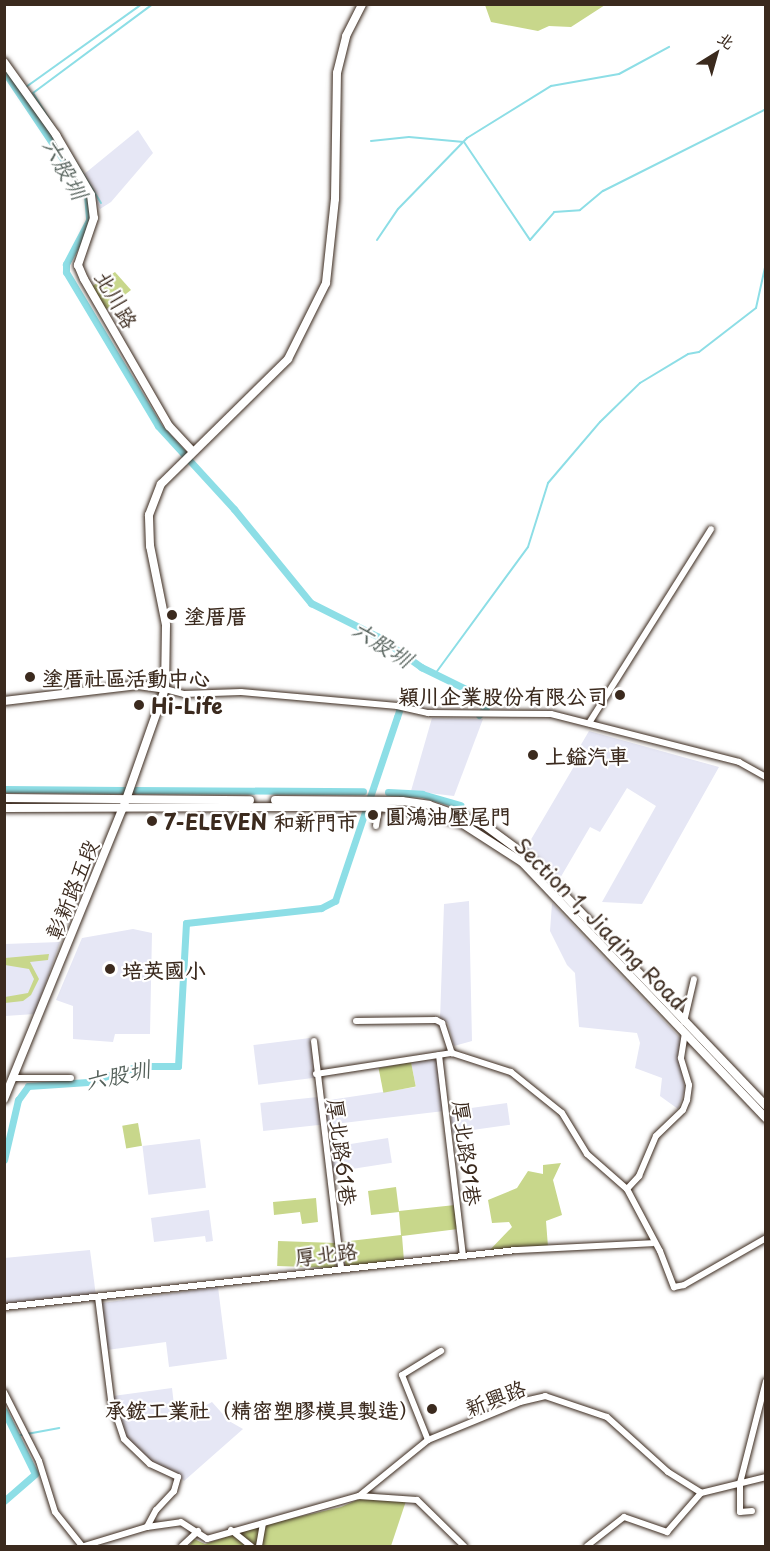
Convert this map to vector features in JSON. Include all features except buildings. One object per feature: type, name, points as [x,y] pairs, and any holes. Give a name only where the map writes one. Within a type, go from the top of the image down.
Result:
[{"type":"street","name":"彰新路五段","points":[[4,1099],[124,804],[165,689],[166,625],[150,546],[149,515],[161,484],[183,459],[288,359],[327,283],[335,199],[337,73],[346,36],[362,4]]},
{"type":"street","name":"北川路","points":[[4,62],[28,94],[92,195],[94,218],[78,265],[170,426],[192,451]]},
{"type":"street","points":[[589,723],[711,529]]},
{"type":"street","points":[[4,701],[138,685],[184,694],[241,692],[397,706],[465,715],[551,714],[739,762],[765,777]]},
{"type":"street","points":[[4,798],[124,804]]},
{"type":"street","points":[[4,808],[124,804],[380,804],[376,826]]},
{"type":"street","name":"Section 1, Jiaqing Road","points":[[380,804],[429,805],[454,812],[510,841],[765,1106]]},
{"type":"street","name":"Section 1, Jiaqing Road","points":[[380,804],[432,814],[463,824],[510,852],[765,1118]]},
{"type":"street","points":[[627,1189],[639,1176],[656,1136],[683,1110],[687,1100],[688,1084],[681,1058],[685,1034],[684,1021],[694,979]]},
{"type":"street","points":[[356,1021],[436,1020],[442,1023],[452,1053]]},
{"type":"street","name":"厚北路61巷","points":[[314,1041],[316,1074],[341,1267]]},
{"type":"street","points":[[316,1074],[452,1053],[492,1065],[522,1080],[562,1113],[587,1154],[627,1189],[653,1243],[660,1251],[674,1287],[684,1285],[765,1238]]},
{"type":"street","name":"厚北路91巷","points":[[439,1055],[463,1256]]},
{"type":"street","points":[[13,1078],[71,1078]]},
{"type":"street","name":"厚北路","points":[[4,1307],[341,1267],[653,1243]]},
{"type":"street","points":[[98,1297],[111,1400],[124,1438],[150,1464],[178,1477],[174,1491],[156,1510],[147,1527]]},
{"type":"street","points":[[428,1440],[402,1375],[441,1351]]},
{"type":"street","points":[[752,1511],[740,1512],[741,1483],[765,1381]]},
{"type":"street","points":[[4,1392],[39,1461],[55,1512],[83,1546],[147,1527],[181,1522],[198,1531],[182,1546]]},
{"type":"street","name":"新興路","points":[[198,1531],[207,1539],[231,1530],[359,1496],[428,1440],[520,1402],[545,1396],[607,1417],[668,1472],[701,1493]]},
{"type":"street","points":[[586,1546],[624,1517],[667,1532],[701,1493],[765,1477]]},
{"type":"street","points":[[359,1496],[417,1500],[464,1546]]},
{"type":"street","points":[[259,1546],[262,1523]]},
{"type":"street","points":[[231,1530],[251,1546]]},
{"type":"shaded area","points":[[138,130],[153,153],[111,202],[100,209],[83,175]]},
{"type":"shaded area","points":[[432,718],[483,719],[454,796],[411,791]]},
{"type":"shaded area","points":[[589,731],[719,767],[642,904],[602,902],[656,806],[627,788],[600,832],[590,827],[559,880],[526,848],[576,763],[572,760]]},
{"type":"shaded area","points":[[469,901],[472,1041],[454,1046],[448,1023],[440,1020],[444,904]]},
{"type":"shaded area","points":[[552,903],[681,1039],[678,1054],[685,1089],[678,1109],[660,1096],[662,1078],[635,1068],[640,1043],[637,1033],[579,1027],[575,973],[567,965],[550,931]]},
{"type":"shaded area","name":"培英國小","points":[[133,929],[152,933],[150,1034],[115,1034],[113,1042],[73,1039],[73,1006],[56,1000],[82,938]]},
{"type":"shaded area","points":[[60,942],[35,1014],[5,1016],[5,944]]},
{"type":"shaded area","points":[[310,1038],[315,1078],[258,1085],[253,1045]]},
{"type":"shaded area","points":[[438,1059],[444,1111],[326,1125],[323,1101],[416,1087],[411,1062]]},
{"type":"shaded area","points":[[318,1097],[321,1125],[263,1131],[260,1103]]},
{"type":"shaded area","points":[[507,1103],[510,1125],[453,1133],[450,1111]]},
{"type":"shaded area","points":[[388,1138],[392,1163],[333,1172],[329,1147]]},
{"type":"shaded area","points":[[200,1139],[206,1188],[148,1195],[142,1146]]},
{"type":"shaded area","points":[[209,1210],[213,1241],[206,1242],[205,1236],[154,1242],[151,1218]]},
{"type":"shaded area","points":[[90,1250],[96,1296],[5,1309],[4,1258]]},
{"type":"shaded area","points":[[218,1287],[227,1359],[169,1367],[166,1342],[107,1350],[102,1303]]},
{"type":"shaded area","points":[[172,1388],[176,1422],[212,1402],[229,1421],[243,1429],[184,1481],[176,1472],[155,1465],[127,1440],[113,1396]]},
{"type":"green space","points":[[485,4],[605,5],[571,27],[549,26],[538,31],[491,22]]},
{"type":"green space","points":[[115,272],[131,290],[104,311],[89,288]]},
{"type":"green space","points":[[49,954],[48,960],[30,962],[39,979],[31,995],[23,1001],[5,1003],[5,997],[28,993],[34,979],[29,969],[5,965],[5,958]]},
{"type":"green space","points":[[411,1062],[416,1087],[383,1093],[379,1068]]},
{"type":"green space","points":[[138,1123],[142,1146],[126,1148],[122,1126]]},
{"type":"green space","points":[[561,1163],[553,1180],[562,1215],[546,1221],[548,1247],[486,1254],[512,1227],[509,1222],[492,1223],[488,1200],[517,1188],[528,1171],[543,1174],[543,1165]]},
{"type":"green space","points":[[396,1187],[399,1211],[455,1205],[458,1229],[402,1236],[404,1261],[346,1266],[341,1242],[401,1235],[399,1212],[371,1215],[368,1191]]},
{"type":"green space","points":[[316,1198],[318,1222],[302,1224],[300,1212],[274,1215],[273,1202]]},
{"type":"green space","points":[[278,1241],[336,1243],[335,1268],[277,1266]]},
{"type":"green space","points":[[364,1497],[406,1501],[391,1546],[189,1546],[194,1539],[205,1544],[259,1526],[341,1507]]},
{"type":"waterway","points":[[19,92],[142,4]]},
{"type":"waterway","points":[[101,203],[33,93],[153,4]]},
{"type":"waterway","points":[[377,240],[398,209],[467,138],[551,86],[619,74],[669,47]]},
{"type":"waterway","name":"六股圳","points":[[4,71],[87,195],[89,220],[66,264],[66,272],[158,426],[234,509],[311,603],[379,637],[421,667],[468,690],[486,708],[479,715]]},
{"type":"waterway","points":[[371,141],[409,137],[464,142],[530,240],[554,212],[580,210],[603,191],[766,109]]},
{"type":"waterway","points":[[435,674],[528,547],[548,483],[600,422],[640,383],[688,354],[699,352],[756,308],[766,263]]},
{"type":"waterway","name":"六股圳","points":[[4,1160],[18,1100],[28,1086],[88,1082],[139,1066],[178,1066],[186,923],[321,908],[335,901],[401,705],[406,706]]},
{"type":"waterway","points":[[4,789],[123,790]]},
{"type":"waterway","points":[[135,790],[363,791]]},
{"type":"waterway","points":[[388,792],[422,794],[460,805]]},
{"type":"waterway","name":"六股圳","points":[[4,1411],[35,1474],[4,1501]]},
{"type":"waterway","points":[[16,1436],[59,1428]]},
{"type":"place","name":"塗厝厝","points":[[172,615]]},
{"type":"place","name":"塗厝社區活動中心","points":[[30,677]]},
{"type":"place","name":"穎川企業股份有限公司","points":[[620,695]]},
{"type":"place","name":"Hi-Life","points":[[139,705]]},
{"type":"place","name":"上鎰汽車","points":[[533,755]]},
{"type":"place","name":"圓鴻油壓尾門","points":[[373,815]]},
{"type":"place","name":"7-ELEVEN 和新門市","points":[[152,821]]},
{"type":"place","name":"培英國小","points":[[110,969]]},
{"type":"place","name":"承鋐工業社（精密塑膠模具製造）","points":[[432,1409]]}]
